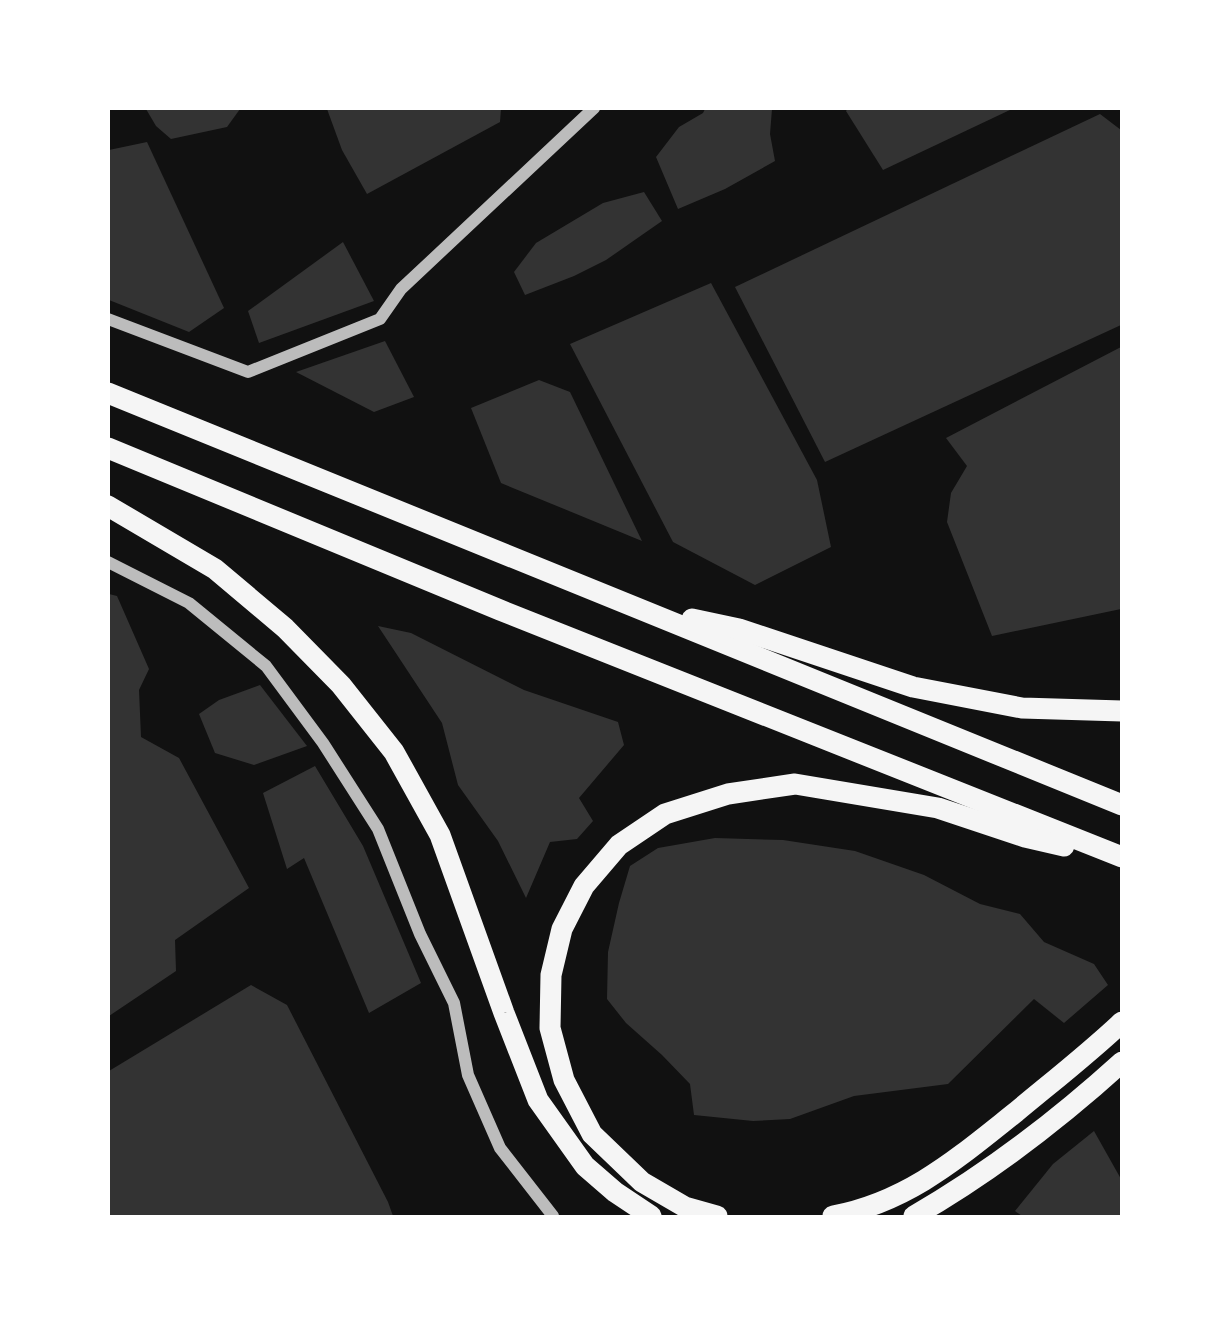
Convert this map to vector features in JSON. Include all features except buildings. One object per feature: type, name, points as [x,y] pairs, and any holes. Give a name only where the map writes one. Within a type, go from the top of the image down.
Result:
[{"type":"highway","points":[[108,393],[1122,805]]},
{"type":"highway","points":[[108,448],[513,615],[1122,859]]},
{"type":"highway","points":[[108,506],[215,569],[285,628],[341,685],[394,752],[440,835],[538,1100],[585,1166],[615,1192],[651,1216]]},
{"type":"highway","points":[[634,606],[739,629],[913,687],[1022,708],[1122,711]]},
{"type":"highway","points":[[717,1216],[685,1207],[642,1182],[592,1134],[564,1080],[550,1028],[551,975],[562,929],[584,886],[619,845],[665,814],[728,794],[795,784],[938,808],[1025,837],[1122,859]]},
{"type":"highway","points":[[833,1216],[896,1197],[943,1170],[1090,1052],[1122,1022]]},
{"type":"highway","points":[[914,1216],[959,1190],[1077,1103],[1122,1062]]},
{"type":"street","points":[[108,319],[248,372],[380,319],[401,289],[594,108]]},
{"type":"street","points":[[108,562],[189,603],[265,666],[323,743],[378,829],[420,934],[454,1003],[468,1075],[500,1148],[553,1216]]},
{"type":"shaded area","points":[[327,108],[501,109],[500,122],[367,194],[342,150]]},
{"type":"shaded area","points":[[848,108],[1012,109],[883,170],[846,111]]},
{"type":"shaded area","points":[[146,109],[240,109],[227,127],[171,139],[156,126]]},
{"type":"shaded area","points":[[705,109],[772,109],[770,134],[775,161],[725,189],[678,209],[656,157],[679,127],[703,113]]},
{"type":"shaded area","points":[[1100,114],[1121,130],[1121,325],[825,462],[735,287]]},
{"type":"shaded area","points":[[147,142],[224,308],[189,332],[109,300],[109,150]]},
{"type":"shaded area","points":[[644,192],[662,221],[606,260],[525,295],[514,272],[536,243],[603,203]]},
{"type":"shaded area","points":[[343,242],[374,301],[259,343],[248,311]]},
{"type":"shaded area","points":[[711,283],[817,480],[831,547],[755,585],[673,542],[570,344]]},
{"type":"shaded area","points":[[385,341],[414,397],[374,412],[296,372]]},
{"type":"shaded area","points":[[1121,347],[1121,609],[992,636],[947,522],[951,493],[967,466],[946,438]]},
{"type":"shaded area","points":[[539,380],[570,392],[642,541],[501,483],[471,408]]},
{"type":"shaded area","points":[[109,594],[117,596],[149,669],[139,690],[141,737],[179,758],[249,888],[175,940],[176,971],[109,1016]]},
{"type":"shaded area","points":[[378,626],[411,633],[524,690],[618,722],[624,745],[579,798],[593,821],[577,839],[550,842],[526,898],[498,841],[458,785],[442,723]]},
{"type":"shaded area","points":[[260,685],[307,746],[254,765],[215,753],[199,714],[219,700]]},
{"type":"shaded area","points":[[315,766],[363,846],[421,983],[369,1013],[304,858],[287,869],[263,793]]},
{"type":"shaded area","points":[[715,838],[783,840],[855,851],[924,875],[980,904],[1020,914],[1044,942],[1094,964],[1108,985],[1064,1023],[1034,999],[948,1084],[854,1096],[790,1119],[753,1121],[694,1115],[690,1084],[626,1023],[607,999],[608,952],[630,866],[658,848]]},
{"type":"shaded area","points":[[251,985],[287,1005],[393,1216],[109,1216],[109,1071]]},
{"type":"shaded area","points":[[1094,1131],[1121,1179],[1121,1216],[1022,1216],[1015,1211],[1053,1164]]}]
